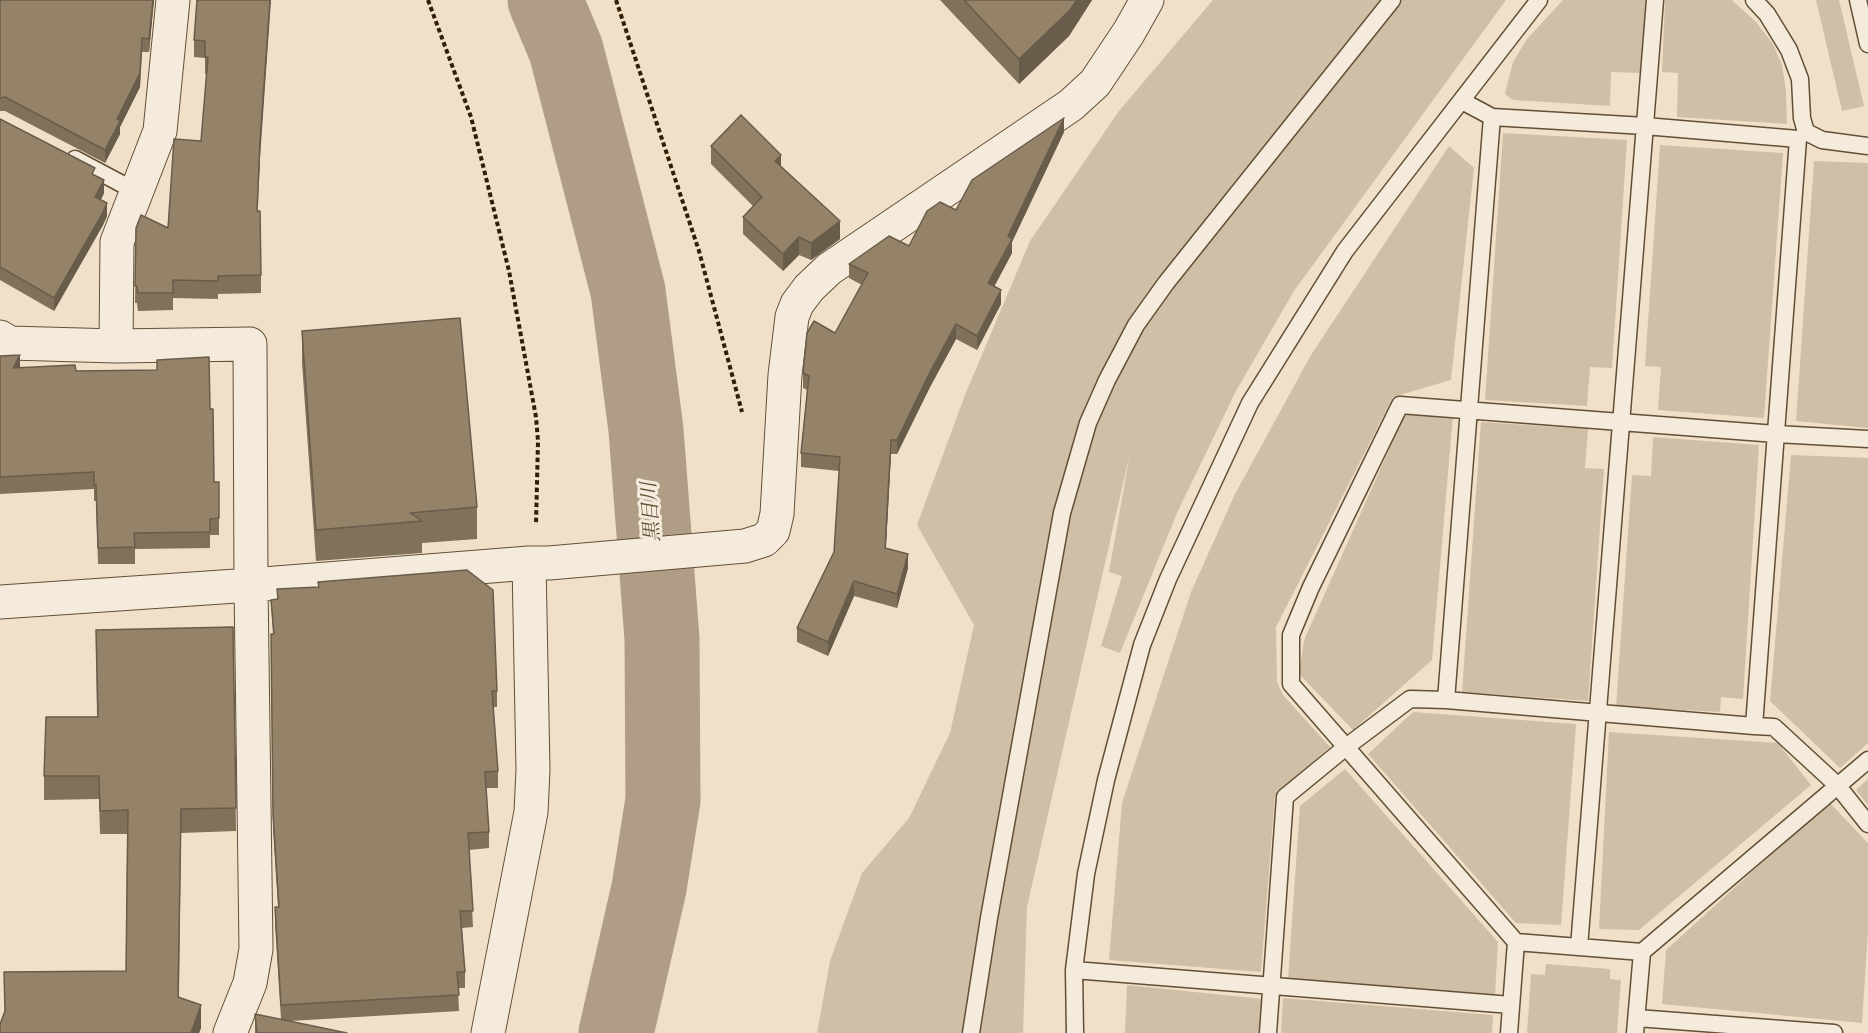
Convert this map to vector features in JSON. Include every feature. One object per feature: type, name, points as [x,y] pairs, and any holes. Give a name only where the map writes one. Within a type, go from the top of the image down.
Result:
[{"type":"street","points":[[116,346],[117,242],[160,131],[173,0]]},
{"type":"street","points":[[0,602],[539,563],[746,546],[764,540],[773,531],[777,514],[785,375],[792,317],[797,304],[809,288],[829,269],[1071,105],[1095,83],[1147,0]]},
{"type":"street","points":[[0,337],[10,343],[116,346],[250,344],[256,949],[250,983],[230,1033]]},
{"type":"street","points":[[488,1033],[531,812],[539,563]]},
{"type":"lane","points":[[971,1033],[993,895],[1062,513],[1089,423],[1107,380],[1136,325],[1154,299],[1392,0]]},
{"type":"lane","points":[[1075,1033],[1074,970],[1086,874],[1106,780],[1142,645],[1168,579],[1250,403],[1345,251],[1539,0]]},
{"type":"lane","points":[[1579,947],[1654,0]]},
{"type":"lane","points":[[1754,0],[1767,14],[1789,50],[1800,80],[1802,118],[1754,726]]},
{"type":"lane","points":[[1858,0],[1868,44]]},
{"type":"lane","points":[[1462,101],[1492,117],[1802,135],[1868,146]]},
{"type":"lane","points":[[1446,700],[1492,117]]},
{"type":"lane","points":[[63,153],[136,192]]},
{"type":"lane","points":[[1642,952],[1516,942],[1291,684],[1291,634],[1311,587],[1400,405],[1868,439]]},
{"type":"lane","points":[[1268,1033],[1285,797],[1410,699],[1774,727],[1837,785],[1868,825]]},
{"type":"lane","points":[[1834,1033],[1636,1025],[1642,952],[1868,760]]},
{"type":"lane","points":[[1509,1033],[1516,942]]},
{"type":"lane","points":[[1074,970],[1511,1005]]},
{"type":"path","points":[[428,0],[471,117],[509,272],[534,406],[538,441],[536,537],[539,563]]},
{"type":"path","points":[[616,0],[699,251],[748,433],[760,450],[780,461]]},
{"type":"shaded area","points":[[1213,0],[1506,0],[1294,291],[1236,391],[1177,513],[1120,653],[1101,646],[1122,576],[1109,572],[1130,453],[1027,907],[1023,1033],[817,1033],[830,961],[862,873],[909,818],[950,733],[974,625],[917,525],[965,395],[1030,241],[1119,111]]},
{"type":"shaded area","points":[[1563,0],[1646,0],[1641,73],[1611,72],[1610,106],[1513,100],[1505,94],[1513,62],[1527,39]]},
{"type":"shaded area","points":[[1665,0],[1732,0],[1756,22],[1773,44],[1782,65],[1786,90],[1787,124],[1677,117],[1678,73],[1662,72]]},
{"type":"shaded area","points":[[1816,0],[1839,0],[1864,106],[1842,111]]},
{"type":"shaded area","points":[[1503,133],[1627,140],[1612,368],[1590,367],[1587,406],[1485,400]]},
{"type":"shaded area","points":[[1660,145],[1783,153],[1764,418],[1658,410],[1661,367],[1645,366]]},
{"type":"shaded area","points":[[1449,146],[1474,168],[1451,380],[1393,397],[1276,627],[1277,682],[1283,695],[1330,747],[1275,795],[1261,972],[1109,960],[1122,803],[1191,592],[1235,494],[1311,355]]},
{"type":"shaded area","points":[[1814,161],[1868,163],[1868,428],[1796,421]]},
{"type":"shaded area","points":[[1405,414],[1453,415],[1432,660],[1353,730],[1299,674],[1304,640]]},
{"type":"shaded area","points":[[1481,422],[1588,429],[1585,468],[1604,469],[1588,701],[1462,692]]},
{"type":"shaded area","points":[[1653,437],[1759,445],[1743,699],[1721,697],[1720,712],[1616,706],[1632,475],[1651,476]]},
{"type":"shaded area","points":[[1791,455],[1868,458],[1868,743],[1840,768],[1770,701]]},
{"type":"shaded area","points":[[1413,712],[1576,724],[1561,925],[1516,923],[1368,754]]},
{"type":"shaded area","points":[[1609,732],[1778,743],[1811,785],[1639,930],[1599,929]]},
{"type":"shaded area","points":[[1345,769],[1498,942],[1495,995],[1288,978],[1300,806]]},
{"type":"shaded area","points":[[1868,779],[1868,805],[1856,790]]},
{"type":"shaded area","points":[[1829,802],[1868,843],[1868,931],[1862,1023],[1662,1004],[1666,950]]},
{"type":"shaded area","points":[[1546,964],[1610,969],[1610,979],[1621,980],[1617,1033],[1527,1033],[1531,974],[1545,975]]},
{"type":"shaded area","points":[[1127,985],[1263,999],[1260,1033],[1125,1033]]},
{"type":"shaded area","points":[[1283,998],[1493,1015],[1492,1033],[1281,1033]]},
{"type":"building","points":[[0,0],[153,0],[149,39],[142,38],[140,73],[117,119],[120,121],[105,150],[5,97],[0,98]]},
{"type":"building","points":[[197,0],[270,0],[257,211],[260,211],[261,275],[218,276],[218,281],[173,280],[173,293],[138,293],[137,286],[135,286],[136,228],[141,215],[168,228],[174,139],[201,141],[208,57],[205,57],[205,41],[194,40]]},
{"type":"building","points":[[964,0],[1077,0],[1069,11],[1019,59]]},
{"type":"building","points":[[741,115],[781,155],[775,161],[840,221],[811,243],[799,237],[783,254],[743,217],[762,197],[711,146]]},
{"type":"building","points":[[1064,118],[1008,236],[1012,239],[988,283],[1001,290],[977,336],[956,324],[897,440],[891,440],[885,548],[908,554],[897,594],[854,581],[828,642],[797,628],[834,552],[840,457],[801,453],[809,376],[803,373],[807,333],[814,321],[835,333],[868,273],[849,264],[889,236],[909,246],[927,211],[940,202],[956,210],[972,180]]},
{"type":"building","points":[[0,119],[95,168],[92,174],[104,180],[95,197],[107,203],[54,298],[0,267]]},
{"type":"building","points":[[460,318],[477,507],[410,513],[422,521],[316,530],[302,331]]},
{"type":"building","points":[[20,355],[13,368],[75,365],[76,371],[157,370],[157,360],[209,357],[210,409],[213,409],[214,482],[219,482],[219,518],[210,519],[210,532],[134,533],[135,547],[98,548],[94,472],[0,477],[0,356]]},
{"type":"building","points":[[467,570],[493,590],[497,691],[492,691],[498,771],[485,772],[489,832],[468,833],[473,911],[460,911],[465,972],[457,972],[459,995],[281,1005],[275,907],[279,907],[273,814],[271,634],[274,634],[271,600],[278,599],[277,589],[319,587],[318,582]]},
{"type":"building","points":[[233,627],[236,808],[181,809],[178,997],[201,1005],[191,1033],[0,1033],[0,1024],[5,1011],[4,972],[126,971],[128,810],[100,811],[99,776],[44,776],[46,717],[98,717],[96,630]]},
{"type":"building","points":[[255,1014],[347,1033],[257,1033]]},
{"type":"waterway","name":"黒目川","points":[[545,0],[566,50],[628,291],[646,430],[662,639],[663,800],[649,888],[616,1033]]}]
